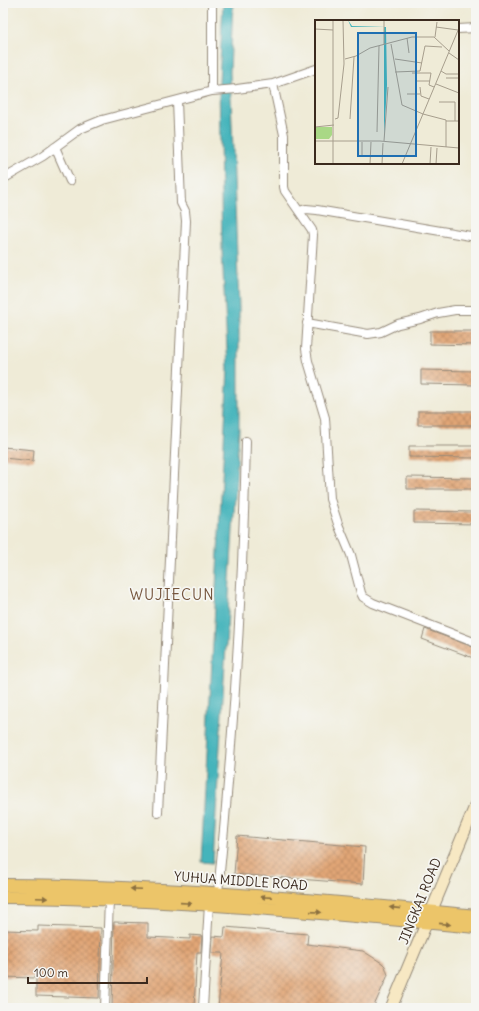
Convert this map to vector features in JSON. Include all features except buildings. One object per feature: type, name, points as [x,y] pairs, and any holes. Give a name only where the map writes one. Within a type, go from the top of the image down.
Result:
[{"type":"main road","name":"JINGKAI ROAD","points":[[391,1008],[476,804]]},
{"type":"main road","name":"YUHUA MIDDLE ROAD","points":[[3,885],[174,890],[335,902],[429,917],[476,927]]},
{"type":"main road","name":"YUHUA MIDDLE ROAD","points":[[3,897],[209,904],[334,913],[429,917],[476,916]]},
{"type":"street","points":[[212,3],[213,91]]},
{"type":"street","points":[[459,29],[476,28]]},
{"type":"street","points":[[3,179],[43,156],[80,129],[102,120],[213,91],[273,84],[315,69]]},
{"type":"street","points":[[273,84],[284,135],[285,191],[312,230],[313,235],[306,349],[308,362],[325,418],[330,499],[350,555],[361,593],[373,603],[476,643]]},
{"type":"street","points":[[158,813],[186,221],[185,211],[181,203],[177,101]]},
{"type":"street","points":[[55,147],[70,181]]},
{"type":"street","points":[[299,211],[306,209],[317,210],[476,237]]},
{"type":"street","points":[[307,323],[368,334],[381,332],[398,324],[438,313],[455,310],[476,310]]},
{"type":"street","points":[[218,893],[226,811],[236,670],[245,511],[246,441]]},
{"type":"street","points":[[105,1008],[109,900]]},
{"type":"street","points":[[203,1008],[209,904]]},
{"type":"water","points":[[223,3],[233,3],[230,72],[239,307],[239,430],[213,863],[201,862],[228,369],[222,251],[219,82]]},
{"type":"district","name":"WUJIECUN","points":[[172,594]]}]
